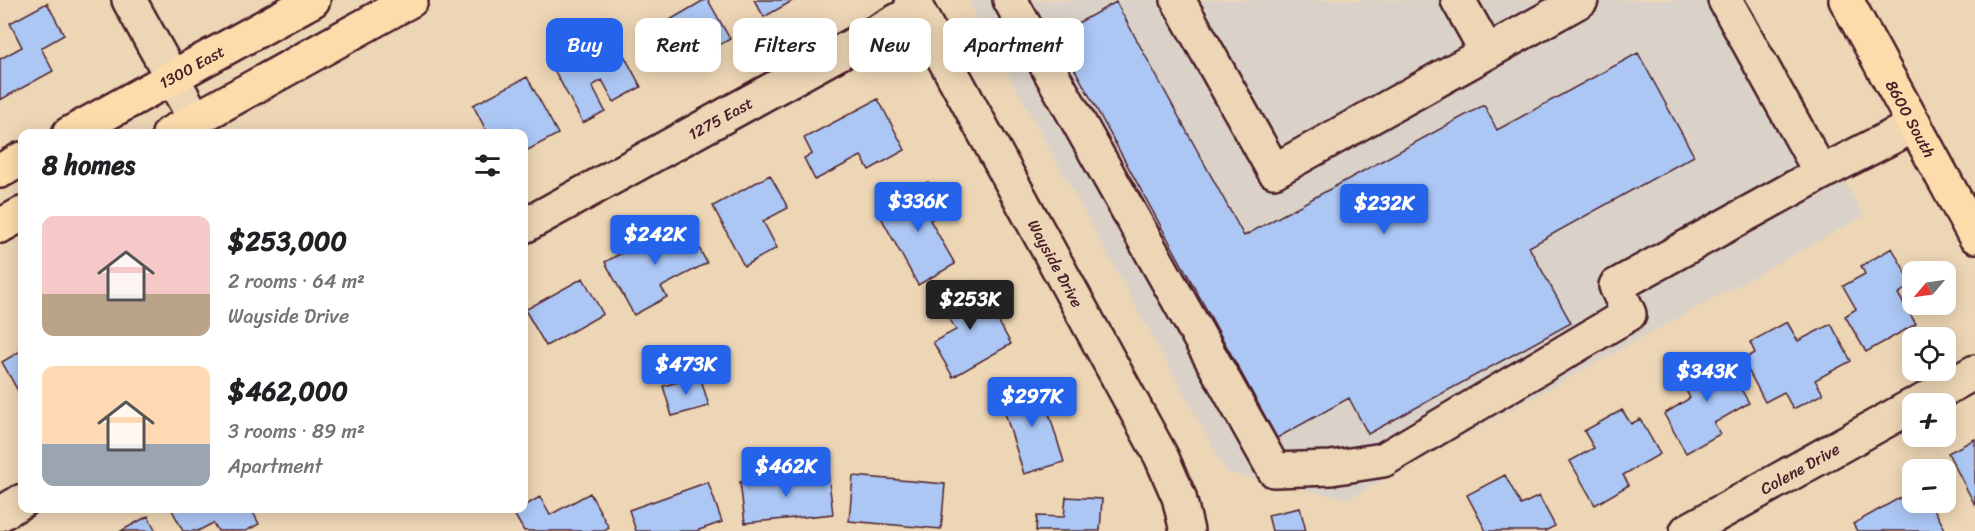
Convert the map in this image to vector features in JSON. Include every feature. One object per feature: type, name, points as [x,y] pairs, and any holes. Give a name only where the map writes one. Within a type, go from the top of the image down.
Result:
[{"type":"main road","name":"1300 East","points":[[78,129],[313,0]]},
{"type":"main road","points":[[182,126],[411,0]]},
{"type":"main road","name":"8600 South","points":[[1846,0],[1975,236]]},
{"type":"main road","points":[[0,171],[18,161]]},
{"type":"main road","points":[[0,226],[18,216]]},
{"type":"street","points":[[129,0],[172,77],[182,126]]},
{"type":"street","points":[[1010,0],[1274,470],[1331,468],[1383,460],[1629,314],[1616,286],[1821,173],[1915,125]]},
{"type":"street","points":[[1178,0],[1274,171],[1581,0]]},
{"type":"street","points":[[1458,0],[1487,52]]},
{"type":"street","points":[[1725,0],[1821,173]]},
{"type":"street","name":"1275 East","points":[[528,224],[914,5]]},
{"type":"street","name":"Wayside Drive","points":[[914,5],[1161,456],[1179,497],[1187,531]]},
{"type":"street","points":[[1938,393],[1975,372]]},
{"type":"street","name":"Colene Drive","points":[[1687,531],[1902,412]]},
{"type":"street","points":[[0,513],[18,503]]},
{"type":"shaded area","points":[[968,0],[1742,0],[1864,216],[1348,499],[1227,473],[1007,72],[1084,72],[1084,18],[978,18]]},
{"type":"building","points":[[704,0],[708,0],[718,18],[673,18]]},
{"type":"building","points":[[754,0],[794,0],[764,17]]},
{"type":"building","points":[[1116,2],[1244,236],[1484,105],[1497,130],[1638,53],[1694,156],[1529,247],[1571,323],[1368,434],[1349,398],[1277,438],[1076,72],[1084,72],[1084,20]]},
{"type":"building","points":[[47,3],[64,35],[41,48],[53,71],[0,100],[0,59],[22,47],[10,23]]},
{"type":"building","points":[[721,23],[730,39],[721,44]]},
{"type":"building","points":[[623,53],[641,87],[614,102],[602,80],[592,86],[605,111],[583,123],[555,72],[623,72]]},
{"type":"building","points":[[527,77],[558,134],[528,150],[528,129],[485,129],[473,105]]},
{"type":"building","points":[[878,99],[905,150],[869,170],[861,156],[815,180],[804,158],[812,154],[804,138]]},
{"type":"building","points":[[770,175],[788,208],[763,221],[777,248],[744,266],[713,206]]},
{"type":"building","points":[[928,182],[944,212],[930,220],[955,264],[918,285],[877,210]]},
{"type":"building","points":[[684,219],[707,263],[661,287],[667,297],[634,315],[605,262]]},
{"type":"building","points":[[1892,248],[1902,266],[1902,291],[1898,294],[1902,301],[1902,315],[1911,315],[1916,324],[1911,327],[1902,327],[1902,332],[1866,352],[1845,316],[1856,309],[1843,286],[1865,274],[1861,266]]},
{"type":"building","points":[[583,278],[603,314],[546,346],[528,315],[528,308]]},
{"type":"building","points":[[976,281],[1011,344],[953,377],[933,342],[956,330],[940,302]]},
{"type":"building","points":[[1787,322],[1798,341],[1831,324],[1851,361],[1815,380],[1823,394],[1793,409],[1784,392],[1765,402],[1743,360],[1755,353],[1750,342]]},
{"type":"building","points":[[18,352],[18,391],[2,362]]},
{"type":"building","points":[[1729,353],[1741,373],[1734,377],[1749,403],[1714,423],[1720,434],[1686,453],[1664,414],[1690,398],[1681,381]]},
{"type":"building","points":[[700,376],[709,406],[672,416],[663,386]]},
{"type":"building","points":[[1039,381],[1064,462],[1024,474],[999,394]]},
{"type":"building","points":[[1622,410],[1631,424],[1640,419],[1660,454],[1623,475],[1629,485],[1595,505],[1570,461],[1594,448],[1584,431]]},
{"type":"building","points":[[1975,439],[1975,505],[1956,468],[1956,459],[1951,459],[1948,453]]},
{"type":"building","points":[[828,473],[833,514],[745,523],[740,482]]},
{"type":"building","points":[[1505,475],[1521,505],[1539,496],[1555,526],[1545,531],[1486,531],[1467,495]]},
{"type":"building","points":[[853,476],[945,484],[941,529],[849,521]]},
{"type":"building","points":[[708,482],[722,522],[696,531],[636,531],[629,510]]},
{"type":"building","points":[[590,493],[609,528],[604,531],[524,531],[514,513],[528,513],[528,504],[540,497],[550,515]]},
{"type":"building","points":[[1066,497],[1102,499],[1100,531],[1036,531],[1037,516],[1064,517]]},
{"type":"building","points":[[1902,497],[1902,513],[1936,513],[1946,531],[1857,531],[1853,524]]},
{"type":"building","points":[[1300,508],[1306,531],[1272,531],[1268,515]]},
{"type":"building","points":[[174,513],[254,513],[259,524],[246,531],[218,531],[213,523],[198,531],[183,531]]},
{"type":"building","points":[[148,516],[156,531],[121,531]]}]
